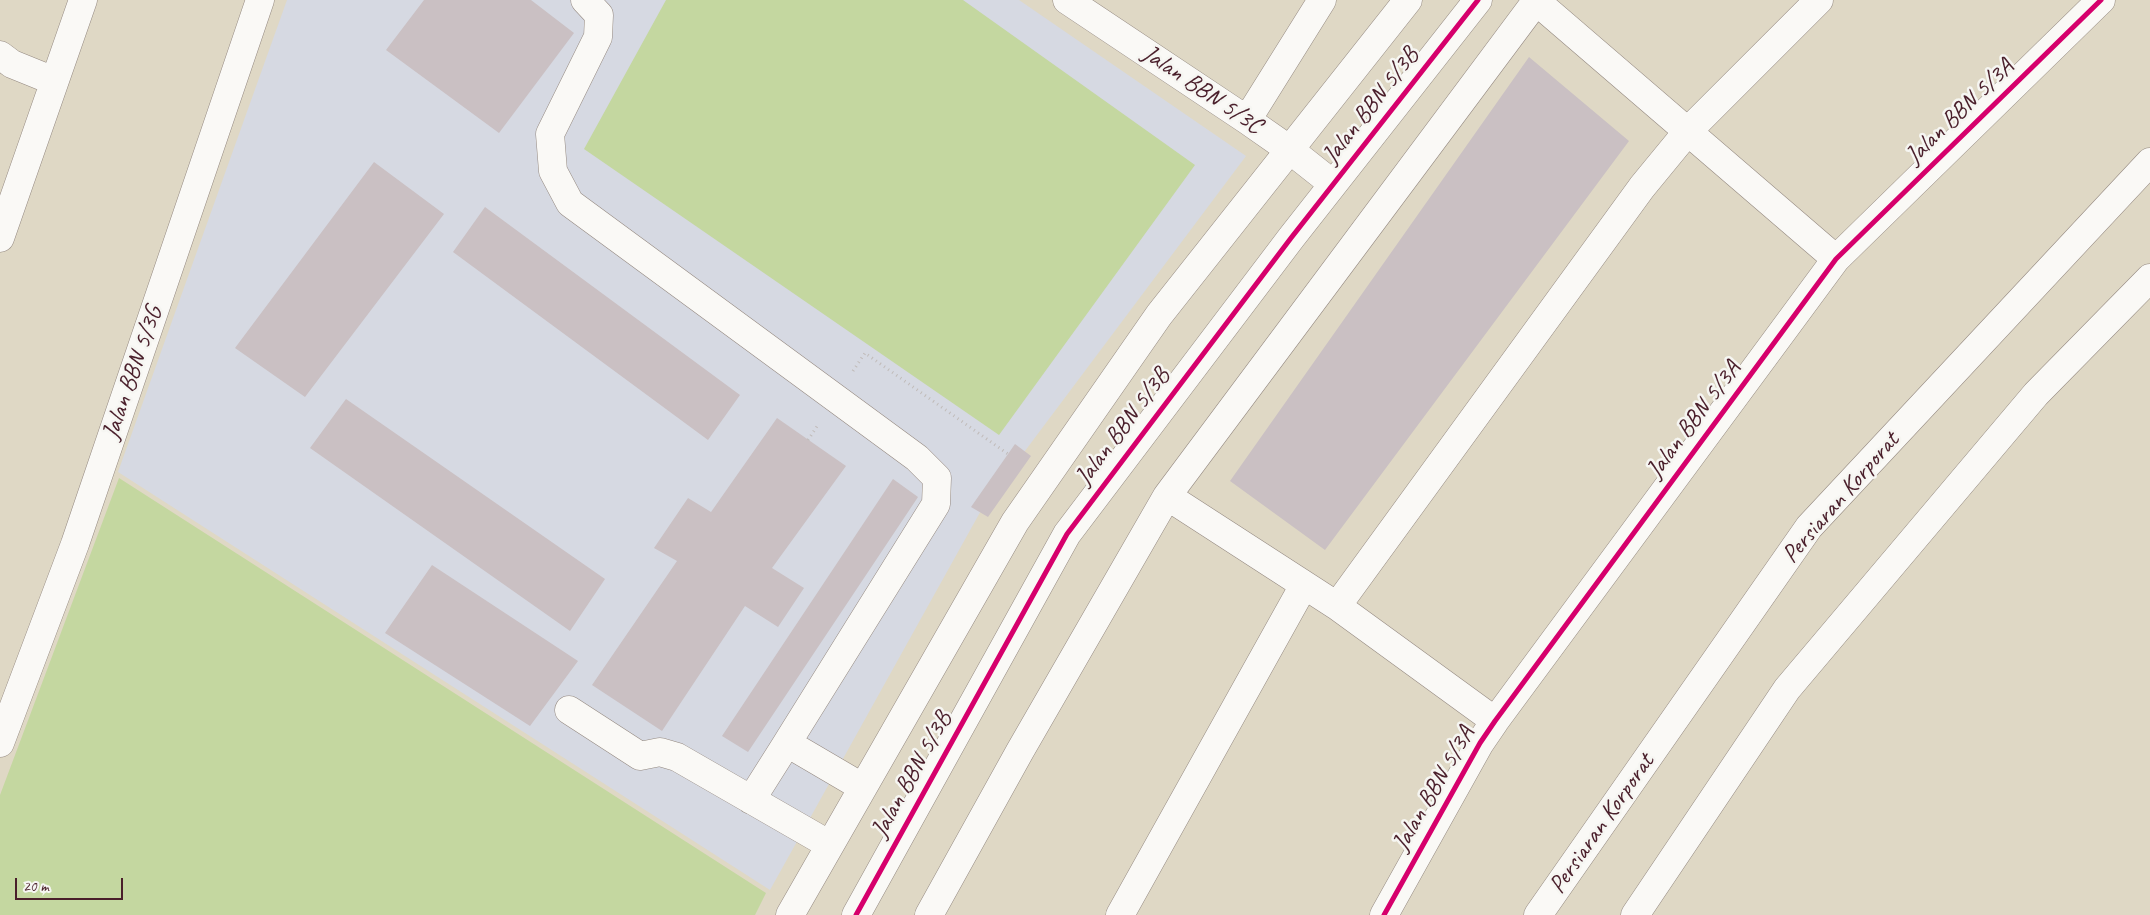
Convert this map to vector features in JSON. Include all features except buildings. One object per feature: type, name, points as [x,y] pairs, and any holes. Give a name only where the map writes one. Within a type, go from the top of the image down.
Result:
[{"type":"street","points":[[0,238],[83,0]]},
{"type":"street","name":"Jalan BBN 5/3G","points":[[0,744],[74,544],[260,0]]},
{"type":"street","points":[[585,0],[599,15],[598,37],[550,134],[553,171],[570,203],[917,458],[937,478],[936,504],[752,800]]},
{"type":"street","name":"Jalan BBN 5/3C","points":[[1068,0],[1247,120],[1290,150],[1333,184]]},
{"type":"street","points":[[1247,120],[1322,0]]},
{"type":"street","name":"Jalan BBN 5/3B","points":[[790,915],[1014,522],[1159,314],[1408,0]]},
{"type":"street","name":"Jalan BBN 5/3B","points":[[856,915],[1067,534],[1333,184],[1478,0]]},
{"type":"street","points":[[929,915],[1020,750],[1167,496],[1537,0],[1836,259]]},
{"type":"street","points":[[1337,606],[1642,187],[1688,131],[1819,0]]},
{"type":"street","name":"Jalan BBN 5/3A","points":[[1384,915],[1480,743],[1495,721],[1836,259],[2101,0]]},
{"type":"street","points":[[0,55],[12,64],[54,81]]},
{"type":"street","name":"Persiaran Korporat","points":[[1538,915],[1808,527],[2150,162]]},
{"type":"street","points":[[1635,915],[1787,689],[2036,394],[2150,278]]},
{"type":"street","points":[[1167,496],[1337,606],[1495,721]]},
{"type":"street","points":[[1120,915],[1304,585]]},
{"type":"street","points":[[570,710],[640,756],[660,752],[677,757],[830,845]]},
{"type":"street","points":[[788,743],[862,787]]},
{"type":"path","points":[[849,377],[864,353],[1008,454]]},
{"type":"path","points":[[808,440],[818,424]]},
{"type":"shaded area","points":[[287,0],[1019,0],[1246,156],[983,507],[770,890],[118,472]]},
{"type":"green space","points":[[666,0],[963,0],[1195,165],[999,435],[584,149]]},
{"type":"green space","points":[[119,478],[766,893],[755,915],[0,915],[0,795]]},
{"type":"cycle path","points":[[856,915],[1067,534],[1291,238],[1478,0]]},
{"type":"cycle path","points":[[1384,915],[1480,743],[1495,721],[1836,259],[2101,0]]}]
